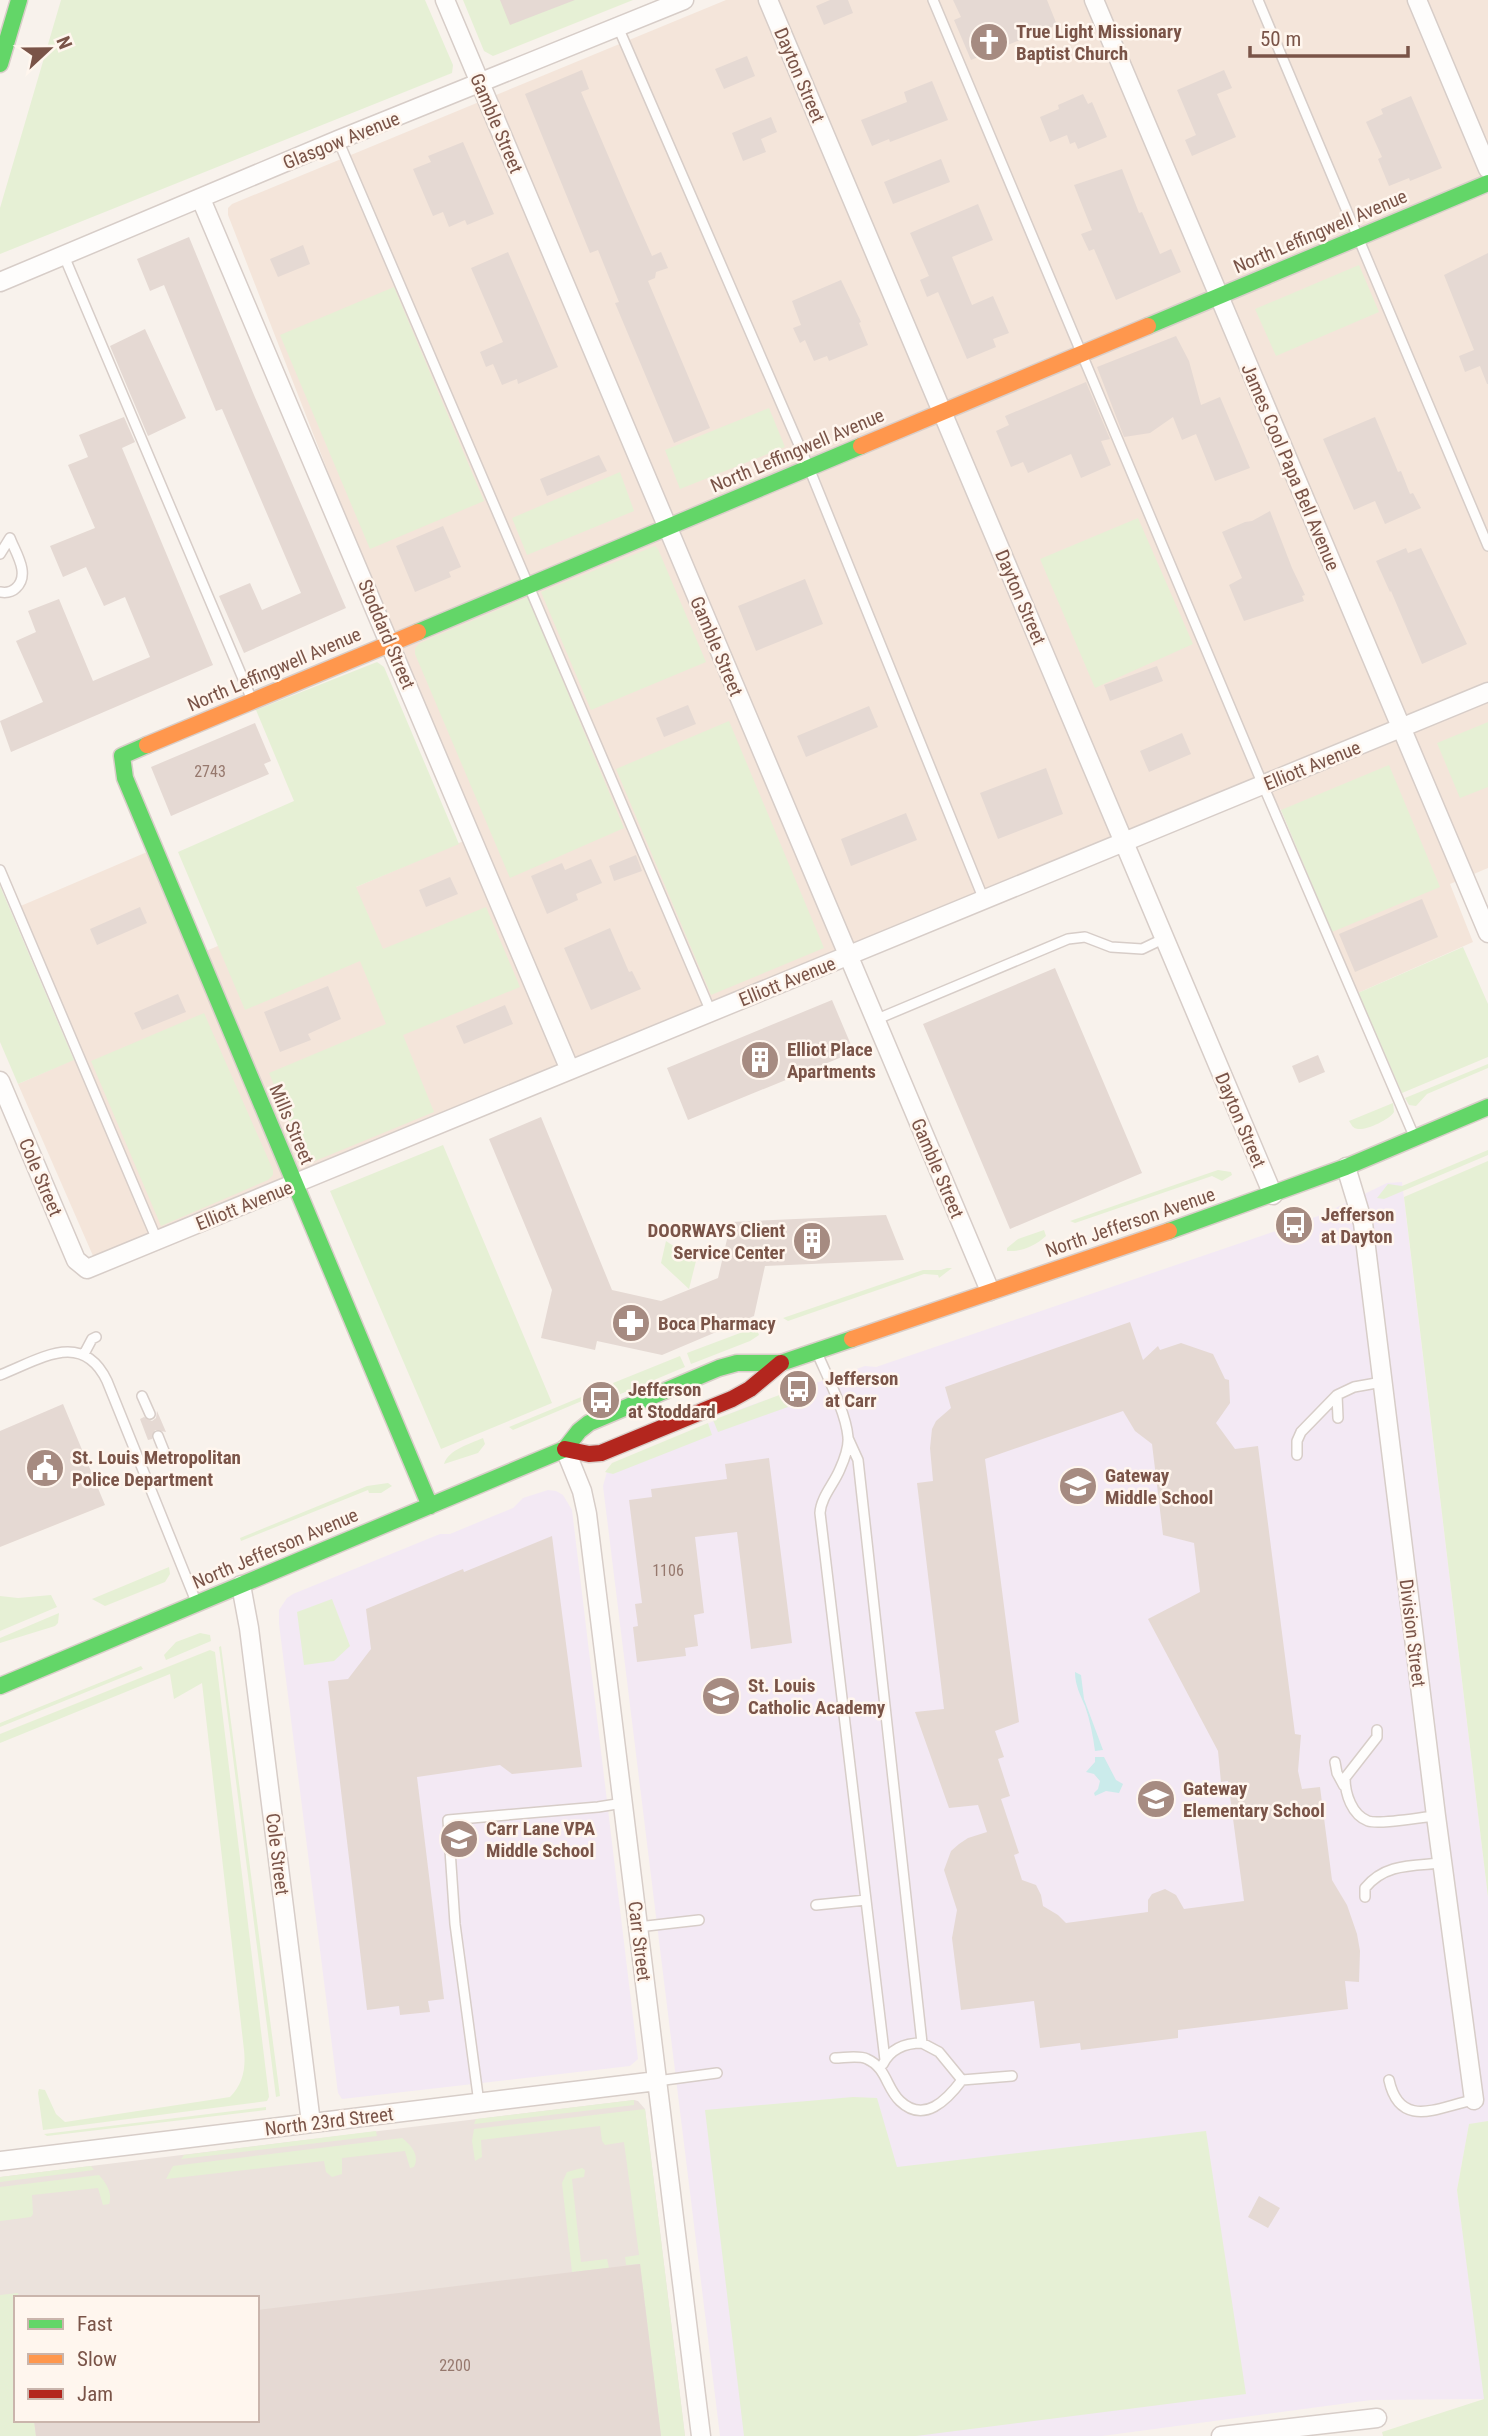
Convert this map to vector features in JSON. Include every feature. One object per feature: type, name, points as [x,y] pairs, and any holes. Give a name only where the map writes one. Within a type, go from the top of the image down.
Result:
[{"type":"street","points":[[0,64],[19,0]]},
{"type":"street","name":"Gamble Street","points":[[444,0],[990,1291]]},
{"type":"street","name":"Glasgow Avenue","points":[[0,282],[684,0]]},
{"type":"street","name":"Dayton Street","points":[[768,0],[1273,1195]]},
{"type":"street","name":"James Cool Papa Bell Avenue","points":[[1094,0],[1488,933]]},
{"type":"street","points":[[1417,0],[1488,169]]},
{"type":"street","name":"North Leffingwell Avenue","points":[[122,756],[1488,183]]},
{"type":"street","name":"Stoddard Street","points":[[201,199],[570,1070]]},
{"type":"street","name":"Elliott Avenue","points":[[87,1269],[1488,692]]},
{"type":"street","name":"Mills Street","points":[[122,756],[125,778],[430,1506]]},
{"type":"street","name":"Cole Street","points":[[0,1081],[76,1260],[87,1269]]},
{"type":"street","name":"North Jefferson Avenue","points":[[565,1449],[589,1454],[601,1452],[732,1399],[750,1389],[781,1363],[1273,1195],[1488,1107]]},
{"type":"street","name":"Division Street","points":[[1346,1167],[1363,1223],[1474,2100]]},
{"type":"street","name":"North Jefferson Avenue","points":[[0,1686],[565,1449],[589,1423],[719,1368],[737,1363],[781,1363]]},
{"type":"street","name":"Carr Street","points":[[565,1449],[582,1491],[587,1514],[701,2436]]},
{"type":"street","name":"Cole Street","points":[[240,1585],[250,1628],[311,2123]]},
{"type":"street","name":"North 23rd Street","points":[[0,2161],[657,2081]]},
{"type":"street","points":[[1221,2436],[1377,2418]]},
{"type":"lane","points":[[933,0],[1263,785],[1415,1138]]},
{"type":"lane","points":[[1258,0],[1488,547]]},
{"type":"lane","points":[[618,27],[810,468],[984,900]]},
{"type":"lane","points":[[338,141],[711,1012]]},
{"type":"lane","points":[[64,256],[253,701]]},
{"type":"lane","points":[[0,554],[10,538],[23,571],[15,590],[0,592]]},
{"type":"lane","points":[[0,870],[157,1241]]},
{"type":"lane","points":[[875,1020],[1068,939],[1085,937],[1111,947],[1142,949],[1165,938]]},
{"type":"lane","points":[[84,1354],[92,1339],[96,1337]]},
{"type":"lane","points":[[816,1350],[858,1460],[922,2043]]},
{"type":"lane","points":[[0,1375],[54,1353],[75,1351],[93,1359],[107,1381],[197,1604]]},
{"type":"lane","points":[[1297,1455],[1297,1441],[1301,1432],[1337,1395],[1354,1387],[1382,1382]]},
{"type":"lane","points":[[1337,1395],[1338,1418]]},
{"type":"lane","points":[[142,1396],[150,1414]]},
{"type":"lane","points":[[158,1436],[166,1456]]},
{"type":"lane","points":[[848,1438],[843,1462],[820,1504],[820,1513],[883,2064],[899,2101],[913,2110],[930,2111],[948,2098],[962,2080],[1012,2076]]},
{"type":"lane","points":[[1345,1789],[1345,1778],[1377,1737],[1377,1730]]},
{"type":"lane","points":[[1335,1762],[1337,1773],[1355,1810],[1367,1821],[1436,1816]]},
{"type":"lane","points":[[479,2103],[455,1924],[448,1820],[623,1803]]},
{"type":"lane","points":[[1365,1897],[1365,1888],[1379,1873],[1442,1863]]},
{"type":"lane","points":[[816,1905],[866,1900]]},
{"type":"lane","points":[[638,1927],[699,1920]]},
{"type":"lane","points":[[883,2064],[906,2044],[922,2043],[939,2052],[962,2080]]},
{"type":"lane","points":[[835,2058],[865,2057],[883,2064]]},
{"type":"lane","points":[[657,2081],[717,2073]]},
{"type":"lane","points":[[1389,2080],[1401,2105],[1414,2112],[1474,2100]]},
{"type":"shaded area","points":[[726,0],[1488,0],[1488,868],[1450,884],[1473,942],[1358,993],[1281,810],[1263,785],[97,1265],[18,1084],[79,1057],[16,908],[154,849],[199,954],[473,837],[430,734],[228,215],[228,208],[232,204]]},
{"type":"shaded area","points":[[1402,1182],[1488,1897],[1488,2121],[1469,2125],[1457,2190],[1485,2399],[1371,2400],[1102,2436],[720,2436],[603,1486],[608,1468],[743,1408],[865,1366],[876,1367],[1267,1234],[1321,1215],[1387,1183]]},
{"type":"shaded area","name":"Carr Lane VPA Middle School","points":[[548,1490],[563,1495],[572,1510],[638,2059],[630,2066],[342,2099],[338,2093],[279,1610],[293,1594],[440,1534],[450,1534],[513,1508],[523,1498]]},
{"type":"shaded area","points":[[634,2100],[645,2109],[685,2436],[0,2436],[0,2177]]},
{"type":"green space","points":[[61,0],[425,0],[453,65],[452,73],[0,254],[0,208]]},
{"type":"green space","points":[[463,0],[633,0],[493,56],[484,51]]},
{"type":"green space","points":[[1359,265],[1379,312],[1276,356],[1255,309]]},
{"type":"green space","points":[[394,287],[484,501],[370,549],[280,335]]},
{"type":"green space","points":[[769,408],[785,447],[680,489],[665,450]]},
{"type":"green space","points":[[620,472],[634,511],[527,555],[512,518]]},
{"type":"green space","points":[[1138,518],[1193,644],[1095,688],[1040,559]]},
{"type":"green space","points":[[655,546],[706,662],[591,710],[541,592]]},
{"type":"green space","points":[[528,597],[624,828],[510,878],[415,654],[415,648],[420,643]]},
{"type":"green space","points":[[377,662],[384,667],[459,844],[356,887],[383,949],[486,907],[520,987],[403,1035],[434,1112],[310,1163],[304,1157],[269,1073],[386,1024],[360,961],[245,1010],[178,852],[294,801],[256,710]]},
{"type":"green space","points":[[729,721],[824,948],[711,995],[616,769]]},
{"type":"green space","points":[[1488,722],[1488,787],[1460,798],[1437,743]]},
{"type":"green space","points":[[1389,765],[1440,887],[1332,932],[1281,810]]},
{"type":"green space","points":[[0,886],[74,1060],[18,1084],[0,1042]]},
{"type":"green space","points":[[1463,947],[1488,1004],[1488,1057],[1402,1093],[1358,993]]},
{"type":"green space","points":[[204,1013],[273,1175],[268,1180],[161,1226],[91,1061]]},
{"type":"green space","points":[[1488,1064],[1488,1068],[1427,1094],[1416,1106],[1409,1105],[1405,1098]]},
{"type":"green space","points":[[1393,1103],[1394,1112],[1372,1126],[1358,1129],[1349,1121]]},
{"type":"green space","points":[[443,1145],[552,1403],[441,1449],[330,1191]]},
{"type":"green space","points":[[1488,1150],[1488,1155],[1384,1199],[1377,1198],[1388,1184],[1402,1186]]},
{"type":"green space","points":[[1488,1161],[1488,1897],[1404,1197]]},
{"type":"green space","points":[[1218,1170],[1231,1172],[1232,1175],[1222,1181],[1212,1176],[1075,1223],[1070,1221]]},
{"type":"green space","points":[[1044,1230],[1046,1236],[1033,1245],[1007,1251],[1018,1239]]},
{"type":"green space","points":[[666,1241],[696,1261],[689,1289],[661,1263]]},
{"type":"green space","points":[[952,1268],[939,1278],[938,1275],[924,1274],[788,1321],[783,1318],[923,1270]]},
{"type":"green space","points":[[756,1327],[759,1335],[750,1341],[691,1364],[687,1353]]},
{"type":"green space","points":[[680,1356],[685,1367],[618,1395],[613,1383]]},
{"type":"green space","points":[[598,1390],[602,1398],[589,1398],[513,1430],[509,1427]]},
{"type":"green space","points":[[782,1394],[788,1407],[718,1432],[713,1420]]},
{"type":"green space","points":[[708,1423],[712,1435],[613,1474],[605,1472],[612,1463]]},
{"type":"green space","points":[[483,1438],[485,1444],[478,1453],[444,1464],[450,1454]]},
{"type":"green space","points":[[388,1483],[392,1486],[381,1493],[369,1493],[368,1490],[241,1541],[240,1538],[367,1486]]},
{"type":"green space","points":[[169,1567],[170,1574],[165,1582],[105,1606],[92,1599]]},
{"type":"green space","points":[[51,1595],[57,1607],[0,1631],[0,1596],[18,1598]]},
{"type":"green space","points":[[332,1599],[350,1646],[334,1661],[304,1665],[297,1612]]},
{"type":"green space","points":[[59,1613],[55,1626],[0,1643],[0,1638]]},
{"type":"green space","points":[[200,1633],[210,1635],[211,1641],[166,1660],[164,1655],[176,1642]]},
{"type":"green space","points":[[221,1646],[280,2096],[276,2097],[219,1647]]},
{"type":"green space","points":[[210,1650],[215,1652],[269,2097],[267,2101],[43,2130],[39,2089],[45,2090],[56,2114],[65,2122],[230,2097],[243,2075],[244,2050],[202,1683],[174,1699],[170,1674],[0,1743],[0,1734]]},
{"type":"green space","points":[[141,1666],[143,1669],[0,1727],[0,1723]]},
{"type":"green space","points":[[853,2097],[877,2098],[897,2167],[1206,2131],[1246,2394],[916,2436],[744,2436],[705,2110]]},
{"type":"green space","points":[[634,2100],[634,2105],[474,2124],[476,2119]]},
{"type":"green space","points":[[266,2107],[266,2110],[47,2136],[44,2134]]},
{"type":"green space","points":[[645,2109],[685,2436],[661,2436],[640,2264],[626,2265],[625,2257],[639,2255],[624,2142],[605,2145],[600,2126],[481,2140],[482,2157],[475,2161],[472,2141],[474,2129]]},
{"type":"green space","points":[[1488,2121],[1488,2436],[1383,2436],[1382,2432],[1484,2399],[1457,2190],[1469,2124]]},
{"type":"green space","points":[[376,2131],[377,2136],[181,2159],[184,2155]]},
{"type":"green space","points":[[402,2138],[415,2154],[414,2167],[410,2168],[405,2151],[342,2158],[342,2174],[332,2177],[326,2172],[324,2161],[166,2179],[173,2166]]},
{"type":"green space","points":[[91,2166],[94,2170],[0,2182],[0,2177]]},
{"type":"green space","points":[[582,2168],[585,2170],[584,2177],[572,2179],[581,2262],[607,2259],[609,2268],[572,2272],[562,2183],[567,2172]]},
{"type":"green space","points":[[99,2175],[109,2192],[109,2204],[103,2205],[98,2188],[32,2195],[31,2217],[0,2221],[0,2187]]},
{"type":"green space","points":[[18,2293],[19,2296],[14,2296],[14,2422],[34,2422],[36,2436],[0,2436],[0,2295]]},
{"type":"water","points":[[1075,1672],[1081,1675],[1084,1699],[1103,1750],[1095,1751],[1090,1722]]},
{"type":"water","points":[[1095,1757],[1104,1757],[1116,1780],[1123,1784],[1119,1793],[1106,1791],[1095,1796],[1100,1781],[1094,1774],[1086,1772],[1095,1762]]},
{"type":"building","points":[[500,0],[575,0],[510,25]]},
{"type":"building","points":[[830,0],[848,0],[853,13],[824,25],[816,6]]},
{"type":"building","name":"True Light Missionary Baptist Church","points":[[953,0],[1047,0],[1057,25],[971,60],[954,20],[961,17]]},
{"type":"building","points":[[747,56],[755,76],[724,89],[715,69]]},
{"type":"building","points":[[582,70],[589,89],[581,92],[625,195],[652,256],[661,252],[668,268],[656,272],[655,278],[648,281],[710,428],[674,443],[615,303],[619,302],[598,250],[590,253],[525,94]]},
{"type":"building","points":[[1224,70],[1232,88],[1217,94],[1236,137],[1192,156],[1185,140],[1196,135],[1177,90]]},
{"type":"building","points":[[932,81],[948,120],[872,146],[861,120],[907,102],[904,92]]},
{"type":"building","points":[[1083,94],[1088,104],[1092,102],[1107,137],[1078,149],[1075,142],[1070,144],[1067,135],[1050,142],[1040,117]]},
{"type":"building","points":[[1411,96],[1442,168],[1389,186],[1378,159],[1382,157],[1366,122],[1383,114],[1381,109]]},
{"type":"building","points":[[771,117],[777,132],[761,139],[766,152],[743,161],[732,133]]},
{"type":"building","points":[[463,142],[494,214],[467,225],[465,220],[449,227],[443,212],[433,216],[413,169],[431,162],[428,156]]},
{"type":"building","points":[[941,159],[950,182],[893,204],[884,182]]},
{"type":"building","points":[[1122,169],[1139,213],[1142,212],[1160,254],[1171,249],[1181,272],[1116,300],[1094,249],[1089,251],[1081,234],[1092,230],[1074,185]]},
{"type":"building","points":[[978,204],[993,240],[952,257],[972,305],[993,296],[1009,333],[993,339],[996,347],[967,359],[938,292],[927,297],[920,280],[929,276],[910,233]]},
{"type":"building","points":[[189,237],[346,608],[244,653],[219,596],[250,583],[262,610],[301,593],[222,409],[216,411],[164,285],[150,291],[137,259]]},
{"type":"building","points":[[303,245],[310,264],[278,277],[270,259]]},
{"type":"building","points":[[508,252],[558,367],[518,384],[517,379],[502,385],[493,364],[486,367],[480,352],[503,342],[471,268]]},
{"type":"building","points":[[1488,253],[1487,384],[1480,366],[1465,372],[1459,356],[1474,350],[1444,275]]},
{"type":"building","points":[[841,280],[861,322],[859,323],[868,345],[829,361],[827,356],[814,361],[805,340],[800,343],[793,328],[801,325],[792,301]]},
{"type":"building","points":[[145,329],[186,418],[148,436],[110,346]]},
{"type":"building","points":[[1176,336],[1189,361],[1201,405],[1220,397],[1250,468],[1215,481],[1196,434],[1182,440],[1173,417],[1150,433],[1124,437],[1097,367]]},
{"type":"building","points":[[1086,382],[1110,439],[1101,441],[1111,465],[1081,478],[1071,454],[1028,473],[1023,462],[1011,467],[996,431],[1009,425],[1005,416]]},
{"type":"building","points":[[124,417],[135,442],[122,448],[213,665],[11,752],[0,721],[43,702],[16,641],[36,632],[28,611],[59,599],[93,681],[150,657],[125,597],[104,606],[86,567],[63,577],[50,546],[95,528],[68,465],[88,457],[79,435]]},
{"type":"building","points":[[1375,417],[1398,472],[1401,471],[1410,494],[1413,493],[1421,508],[1385,524],[1375,501],[1354,510],[1323,439]]},
{"type":"building","points":[[599,455],[607,471],[547,496],[540,479]]},
{"type":"building","points":[[1270,511],[1305,595],[1302,596],[1304,601],[1244,621],[1229,585],[1242,578],[1222,532]]},
{"type":"building","points":[[443,526],[461,567],[449,572],[451,577],[415,592],[396,546]]},
{"type":"building","points":[[1406,548],[1408,553],[1421,548],[1467,644],[1422,664],[1376,561]]},
{"type":"building","points":[[805,579],[823,624],[756,651],[738,606]]},
{"type":"building","points":[[1157,666],[1163,681],[1110,701],[1104,685]]},
{"type":"building","points":[[688,705],[696,724],[664,737],[656,718]]},
{"type":"building","points":[[869,706],[878,727],[806,757],[797,736]]},
{"type":"building","points":[[255,723],[271,761],[264,764],[269,774],[171,816],[151,767]]},
{"type":"building","points":[[1182,733],[1191,754],[1149,772],[1140,751]]},
{"type":"building","points":[[1046,768],[1063,814],[998,839],[980,793]]},
{"type":"building","points":[[906,813],[917,840],[851,866],[841,839]]},
{"type":"building","points":[[636,855],[642,871],[614,881],[609,866]]},
{"type":"building","points":[[591,859],[602,883],[576,894],[578,900],[547,914],[531,876],[562,863],[565,870]]},
{"type":"building","points":[[450,877],[458,894],[426,907],[419,890]]},
{"type":"building","points":[[1422,899],[1438,937],[1355,972],[1339,934]]},
{"type":"building","points":[[140,907],[147,923],[97,945],[90,929]]},
{"type":"building","points":[[610,928],[629,972],[632,971],[641,989],[591,1010],[564,948]]},
{"type":"building","points":[[1055,968],[1142,1173],[1010,1229],[923,1024]]},
{"type":"building","points":[[328,986],[341,1019],[308,1034],[311,1040],[280,1052],[264,1012]]},
{"type":"building","points":[[178,994],[186,1012],[142,1030],[134,1013]]},
{"type":"building","name":"Elliot Place Apartments","points":[[832,1000],[854,1052],[688,1120],[667,1068]]},
{"type":"building","points":[[505,1005],[513,1024],[464,1044],[456,1026]]},
{"type":"building","points":[[1318,1055],[1325,1072],[1299,1083],[1292,1066]]},
{"type":"building","name":"DOORWAYS Client Service Center","points":[[541,1117],[612,1290],[661,1301],[718,1278],[731,1222],[886,1215],[904,1260],[765,1266],[754,1316],[662,1355],[597,1341],[595,1350],[541,1338],[552,1290],[489,1139]]},
{"type":"building","points":[[1130,1322],[1143,1360],[1158,1346],[1160,1350],[1181,1343],[1213,1354],[1225,1379],[1229,1380],[1230,1403],[1216,1423],[1235,1449],[1258,1446],[1295,1734],[1301,1735],[1298,1771],[1302,1789],[1320,1787],[1332,1880],[1347,1905],[1360,1951],[1359,1982],[1345,1981],[1348,2009],[1178,2030],[1178,2038],[1081,2050],[1080,2043],[1040,2048],[1034,2001],[961,2010],[952,1938],[957,1910],[944,1870],[951,1851],[968,1838],[987,1832],[978,1805],[949,1808],[915,1712],[944,1709],[917,1483],[933,1481],[930,1448],[932,1429],[936,1421],[951,1408],[945,1387]],"holes":[[[1123,1411],[1135,1431],[1152,1444],[1163,1535],[1194,1543],[1200,1592],[1148,1619],[1218,1751],[1221,1782],[1228,1781],[1244,1901],[1184,1909],[1176,1895],[1165,1889],[1152,1894],[1148,1900],[1148,1912],[1066,1923],[1043,1906],[1036,1885],[1022,1880],[1014,1855],[1019,1853],[1001,1799],[1010,1796],[998,1759],[1004,1757],[995,1731],[1019,1722],[985,1459]]]},
{"type":"building","name":"St. Louis Metropolitan Police Department","points":[[63,1404],[105,1505],[0,1547],[0,1431]]},
{"type":"building","points":[[157,1411],[166,1432],[155,1430],[152,1439],[148,1440],[140,1419],[144,1417],[152,1421],[156,1418]]},
{"type":"building","name":"St. Louis Catholic Academy","points":[[769,1458],[792,1643],[751,1649],[737,1532],[695,1537],[704,1613],[694,1615],[698,1646],[685,1648],[686,1656],[637,1662],[633,1627],[638,1626],[635,1604],[642,1603],[629,1500],[652,1497],[651,1489],[727,1479],[725,1464]]},
{"type":"building","name":"Carr Lane VPA Middle School","points":[[552,1536],[582,1767],[512,1774],[500,1765],[417,1777],[444,1999],[428,2001],[430,2012],[400,2015],[399,2006],[367,2010],[328,1681],[348,1679],[371,1649],[366,1609]]},
{"type":"building","points":[[1259,2196],[1280,2208],[1268,2228],[1248,2217]]},
{"type":"building","points":[[640,2264],[661,2436],[36,2436],[34,2422],[259,2422],[259,2310]]},
{"type":"traffic: fast","points":[[0,64],[19,0]]},
{"type":"traffic: fast","points":[[1148,326],[1488,183]]},
{"type":"traffic: fast","points":[[418,632],[861,446]]},
{"type":"traffic: fast","points":[[147,745],[122,756],[125,778],[430,1506]]},
{"type":"traffic: fast","points":[[1169,1231],[1346,1167],[1488,1107]]},
{"type":"traffic: fast","points":[[0,1686],[565,1449],[589,1423],[719,1368],[737,1363],[781,1363],[852,1339]]},
{"type":"traffic: slow","points":[[861,446],[1148,326]]},
{"type":"traffic: slow","points":[[147,745],[418,632]]},
{"type":"traffic: slow","points":[[852,1339],[1169,1231]]},
{"type":"traffic: jam","points":[[565,1449],[589,1454],[601,1453],[732,1399],[750,1389],[781,1363]]},
{"type":"place","name":"True Light Missionary Baptist Church","points":[[989,42]]},
{"type":"place","name":"Elliot Place Apartments","points":[[760,1060]]},
{"type":"place","name":"Jefferson at Dayton","points":[[1294,1225]]},
{"type":"place","name":"DOORWAYS Client Service Center","points":[[812,1241]]},
{"type":"place","name":"Boca Pharmacy","points":[[631,1323]]},
{"type":"place","name":"Jefferson at Carr","points":[[798,1389]]},
{"type":"place","name":"Jefferson at Stoddard","points":[[601,1400]]},
{"type":"place","name":"St. Louis Metropolitan Police Department","points":[[45,1468]]},
{"type":"place","name":"Gateway Middle School","points":[[1078,1486]]},
{"type":"place","name":"St. Louis Catholic Academy","points":[[721,1696]]},
{"type":"place","name":"Gateway Elementary School","points":[[1156,1799]]},
{"type":"place","name":"Carr Lane VPA Middle School","points":[[459,1839]]}]
